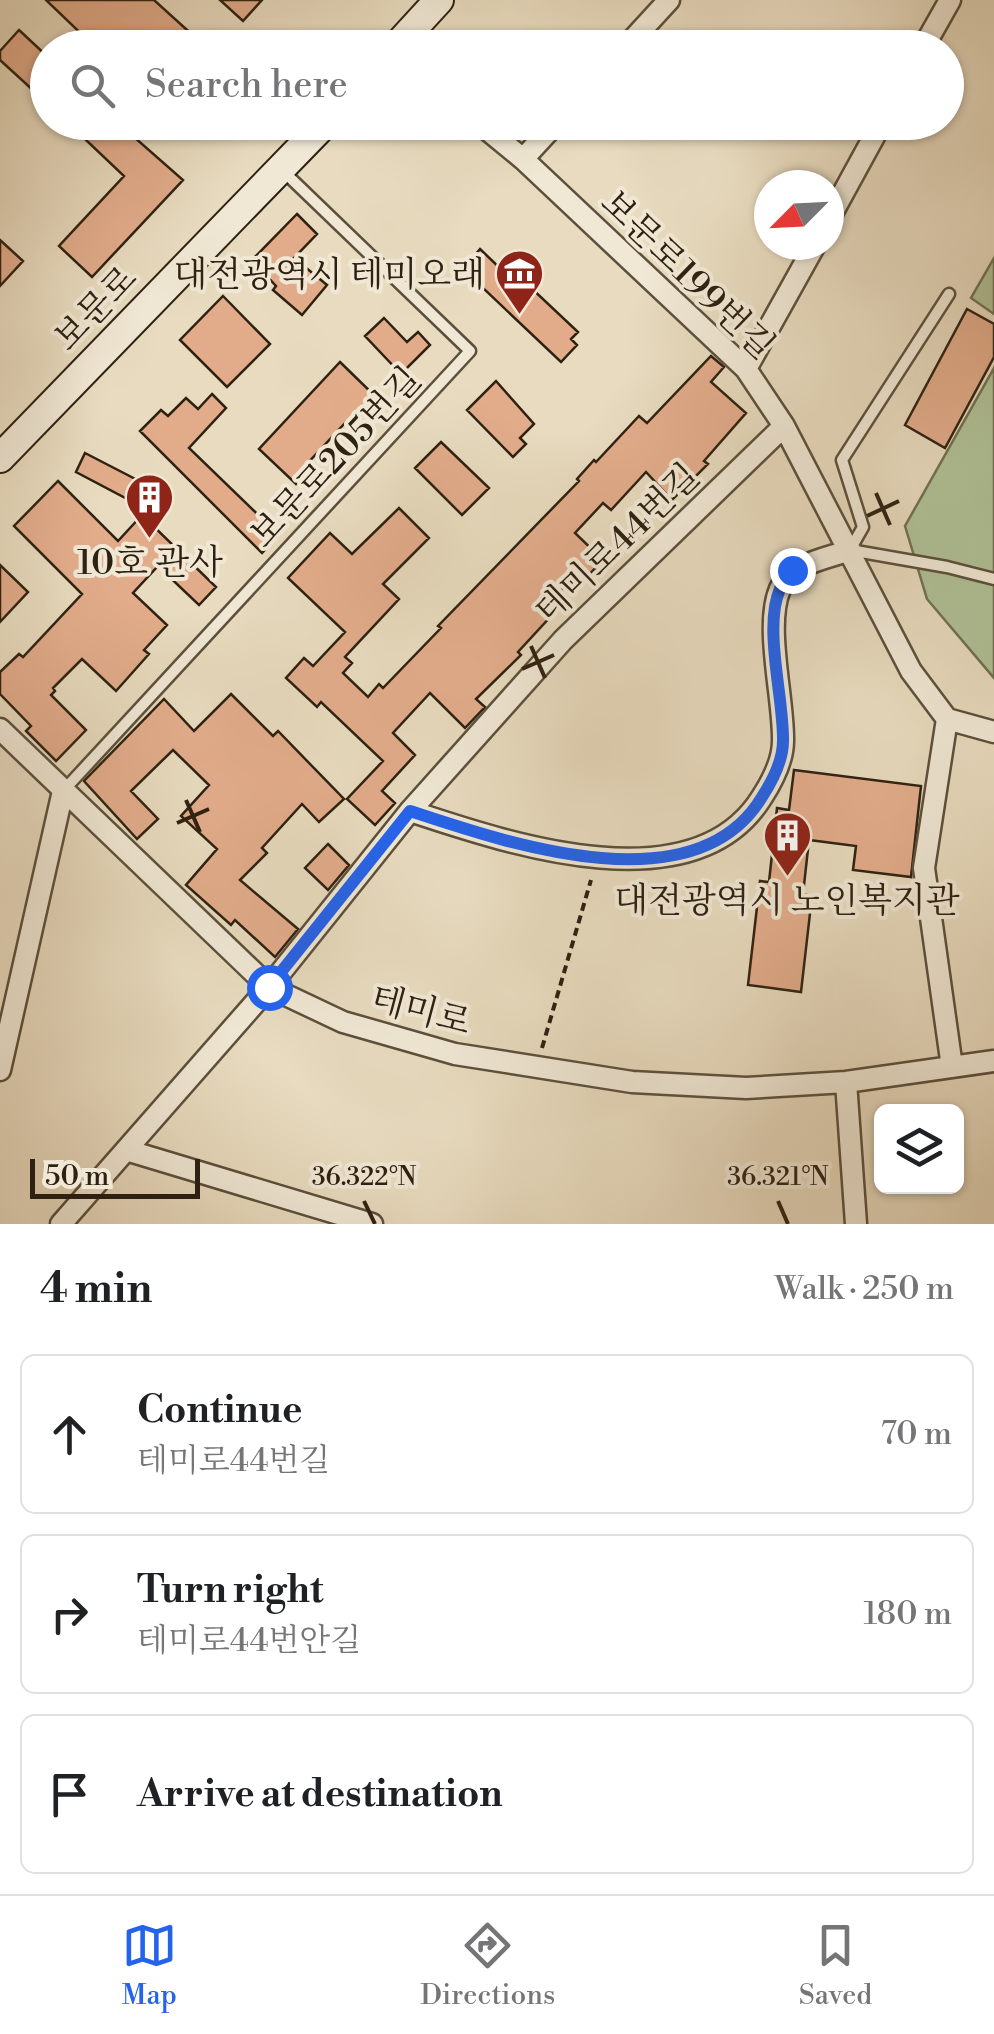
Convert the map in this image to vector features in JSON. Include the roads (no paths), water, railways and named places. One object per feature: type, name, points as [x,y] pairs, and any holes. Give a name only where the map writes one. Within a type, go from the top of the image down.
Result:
[{"type":"main road","points":[[411,30],[438,0]]},
{"type":"main road","name":"보문로","points":[[0,458],[310,140]]},
{"type":"street","points":[[642,30],[669,0]]},
{"type":"street","points":[[934,30],[950,0]]},
{"type":"street","name":"보문로199번길","points":[[499,140],[746,369],[784,426],[911,672],[947,719]]},
{"type":"street","points":[[523,160],[540,140]]},
{"type":"street","points":[[844,192],[872,140]]},
{"type":"street","points":[[746,369],[807,260]]},
{"type":"street","name":"테미로44번길","points":[[61,1224],[269,987],[410,811],[564,640],[784,426]]},
{"type":"street","points":[[410,811],[492,838],[598,856],[672,857],[731,834],[754,811],[775,776],[783,743],[774,632],[779,590],[792,570],[850,550]]},
{"type":"street","points":[[952,1067],[924,868],[947,719],[994,732]]},
{"type":"street","name":"테미로","points":[[0,730],[269,987],[343,1022],[455,1054],[632,1082],[727,1087],[846,1082],[994,1061]]},
{"type":"street","points":[[0,1070],[63,791]]},
{"type":"street","points":[[846,1082],[856,1224]]},
{"type":"street","points":[[126,1150],[372,1224]]},
{"type":"lane","name":"보문로205번길","points":[[63,791],[470,351],[283,170]]},
{"type":"lane","points":[[948,294],[842,460],[863,527],[850,550],[947,566],[994,579]]},
{"type":"place","name":"대전광역시 테미오래","points":[[520,316]]},
{"type":"place","name":"10호 관사","points":[[150,540]]},
{"type":"place","name":"대전광역시 노인복지관","points":[[787,878]]}]
